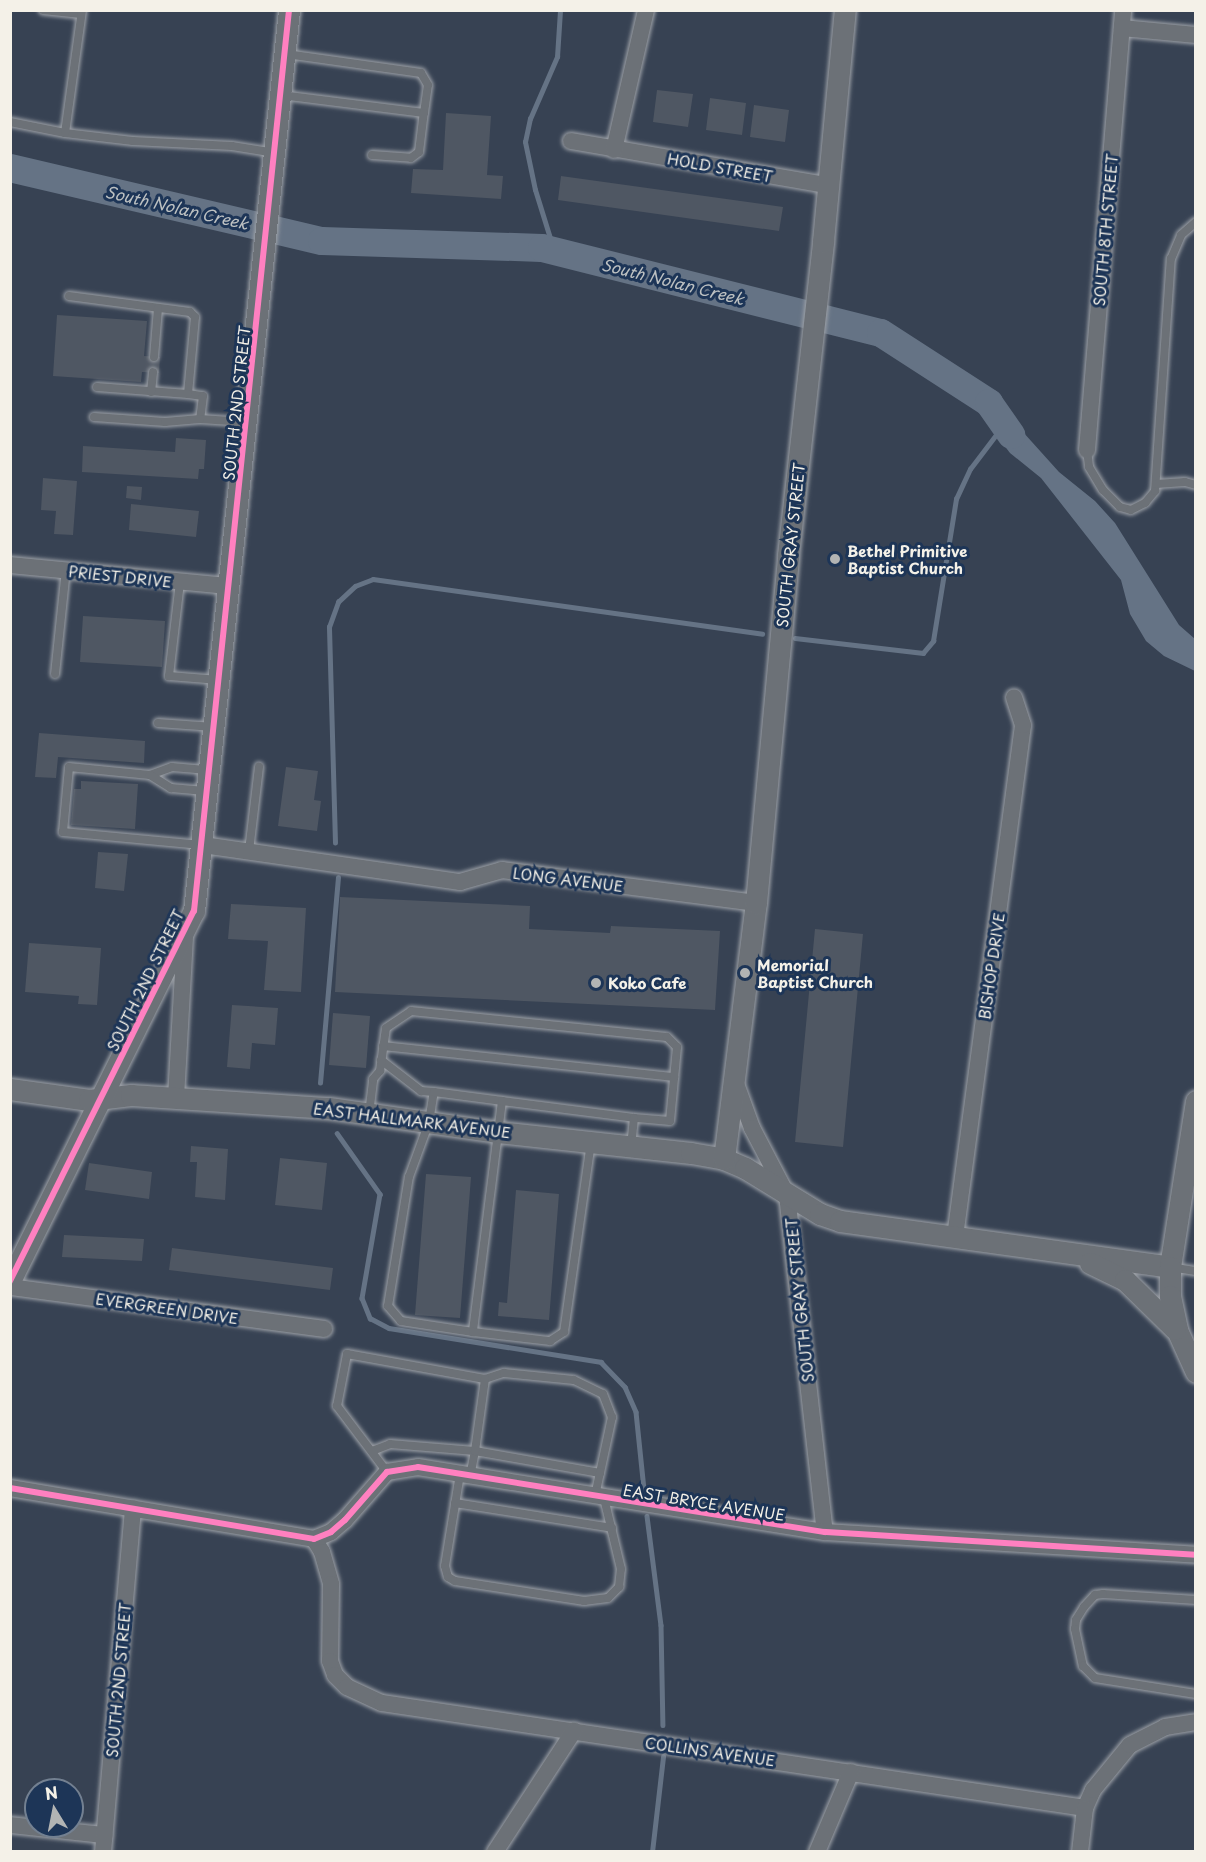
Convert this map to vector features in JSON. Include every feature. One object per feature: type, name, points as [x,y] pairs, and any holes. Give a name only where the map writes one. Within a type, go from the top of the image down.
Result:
[{"type":"street","name":"SOUTH 2ND STREET","points":[[10,1281],[194,911],[203,845],[289,10]]},
{"type":"street","points":[[614,150],[646,10]]},
{"type":"street","name":"SOUTH GRAY STREET","points":[[724,1159],[756,903],[788,555],[823,241],[844,10]]},
{"type":"street","name":"SOUTH 8TH STREET","points":[[1087,450],[1123,10]]},
{"type":"street","points":[[1122,28],[1196,35]]},
{"type":"street","name":"HOLD STREET","points":[[571,141],[827,185]]},
{"type":"street","name":"PRIEST DRIVE","points":[[10,565],[230,586]]},
{"type":"street","name":"BISHOP DRIVE","points":[[956,1237],[1023,725],[1014,697]]},
{"type":"street","name":"LONG AVENUE","points":[[203,845],[460,882],[502,870],[756,903]]},
{"type":"street","points":[[176,1098],[185,928]]},
{"type":"street","name":"SOUTH GRAY STREET","points":[[734,1079],[752,1128],[787,1195],[825,1532]]},
{"type":"street","name":"EAST HALLMARK AVENUE","points":[[10,1089],[89,1100],[131,1095],[329,1108],[498,1132],[631,1146],[724,1159],[745,1168],[820,1215],[840,1221],[1064,1252]]},
{"type":"street","points":[[1196,1101],[1170,1267],[1170,1296],[1196,1372]]},
{"type":"street","points":[[1064,1252],[1170,1267]]},
{"type":"street","points":[[1064,1252],[1108,1270],[1125,1280],[1185,1339]]},
{"type":"street","name":"EVERGREEN DRIVE","points":[[10,1287],[324,1329]]},
{"type":"street","name":"EAST BRYCE AVENUE","points":[[387,1472],[418,1467],[825,1532],[1196,1555]]},
{"type":"street","points":[[10,1488],[314,1539],[331,1532],[345,1520],[387,1472]]},
{"type":"street","name":"SOUTH 2ND STREET","points":[[104,1843],[133,1508]]},
{"type":"street","name":"COLLINS AVENUE","points":[[314,1539],[322,1552],[331,1584],[330,1661],[335,1675],[347,1687],[382,1703],[1084,1808]]},
{"type":"street","points":[[1080,1851],[1084,1808],[1093,1790],[1130,1745],[1165,1727],[1196,1722]]},
{"type":"street","points":[[495,1851],[574,1731]]},
{"type":"street","points":[[817,1851],[851,1772]]},
{"type":"street","points":[[10,1825],[104,1843]]},
{"type":"lane","points":[[43,10],[82,12],[65,133]]},
{"type":"lane","points":[[285,54],[421,73],[428,85],[419,152],[411,158],[372,154]]},
{"type":"lane","points":[[281,95],[424,113]]},
{"type":"lane","points":[[10,122],[65,133],[133,141],[232,146],[275,153]]},
{"type":"lane","points":[[1087,450],[1089,466],[1103,490],[1120,507],[1131,510],[1145,503],[1155,491],[1172,259],[1181,235],[1196,222]]},
{"type":"lane","points":[[69,296],[190,312],[195,317],[188,394]]},
{"type":"lane","points":[[154,357],[158,308]]},
{"type":"lane","points":[[151,392],[153,372]]},
{"type":"lane","points":[[97,387],[203,396],[200,419]]},
{"type":"lane","points":[[94,417],[165,422],[200,419],[247,422]]},
{"type":"lane","points":[[1156,484],[1185,482],[1196,485]]},
{"type":"lane","points":[[55,674],[66,570]]},
{"type":"lane","points":[[180,582],[169,676],[220,681]]},
{"type":"lane","points":[[158,723],[215,727]]},
{"type":"lane","points":[[150,775],[172,766],[209,781]]},
{"type":"lane","points":[[203,845],[63,832],[69,767],[150,775],[171,788],[209,781]]},
{"type":"lane","points":[[249,851],[259,767]]},
{"type":"lane","points":[[369,1114],[373,1079],[380,1071],[381,1060],[386,1028],[411,1011],[667,1036],[677,1047],[670,1121],[421,1091],[381,1060]]},
{"type":"lane","points":[[384,1046],[674,1077]]},
{"type":"lane","points":[[434,1092],[429,1122],[409,1178],[388,1306],[401,1321],[550,1341],[564,1332],[591,1142]]},
{"type":"lane","points":[[474,1332],[502,1101]]},
{"type":"lane","points":[[631,1146],[634,1118]]},
{"type":"lane","points":[[1170,1267],[1196,1271]]},
{"type":"lane","points":[[387,1472],[337,1407],[347,1354],[485,1379],[504,1373],[574,1380],[603,1394],[612,1416],[600,1473],[599,1497],[612,1528],[620,1557],[619,1587],[608,1598],[584,1601],[450,1579],[445,1566],[455,1503],[475,1451],[485,1379]]},
{"type":"lane","points":[[372,1450],[390,1444],[475,1451],[600,1473]]},
{"type":"lane","points":[[455,1503],[612,1528]]},
{"type":"lane","points":[[1196,1600],[1095,1595],[1076,1620],[1075,1629],[1083,1666],[1095,1678],[1196,1694]]},
{"type":"water","points":[[989,403],[1004,411],[1059,472],[1095,501],[1115,523],[1179,625],[1195,639],[1195,671],[1164,656],[1146,641],[1130,614],[1121,580],[1041,478],[1010,453],[990,427]]},
{"type":"building","points":[[657,90],[693,94],[688,127],[653,122]]},
{"type":"building","points":[[710,98],[746,103],[742,135],[706,130]]},
{"type":"building","points":[[754,105],[789,110],[785,142],[750,137]]},
{"type":"building","points":[[446,113],[491,116],[487,175],[503,176],[501,199],[411,193],[413,169],[443,170]]},
{"type":"building","points":[[561,176],[783,207],[779,231],[558,200]]},
{"type":"building","points":[[57,315],[147,321],[144,356],[160,357],[159,373],[142,372],[141,382],[53,376]]},
{"type":"building","points":[[176,438],[206,440],[204,469],[199,469],[198,479],[82,472],[83,446],[175,452]]},
{"type":"building","points":[[43,478],[77,481],[73,535],[54,534],[56,511],[41,510]]},
{"type":"building","points":[[127,486],[142,487],[141,500],[126,498]]},
{"type":"building","points":[[131,504],[199,511],[196,537],[129,530]]},
{"type":"building","points":[[83,616],[165,621],[162,667],[80,662]]},
{"type":"building","points":[[39,733],[145,741],[144,763],[58,757],[56,778],[35,777]]},
{"type":"building","points":[[286,767],[318,771],[314,800],[321,801],[317,831],[278,826]]},
{"type":"building","points":[[81,781],[138,784],[135,829],[71,825],[74,789],[81,789]]},
{"type":"building","points":[[98,852],[128,854],[124,891],[95,888]]},
{"type":"building","points":[[340,897],[530,906],[529,929],[610,933],[611,926],[720,931],[715,1010],[335,992]]},
{"type":"building","points":[[231,904],[306,908],[301,992],[264,990],[268,941],[228,939]]},
{"type":"building","points":[[815,929],[863,934],[843,1147],[795,1142]]},
{"type":"building","points":[[29,943],[101,948],[97,1005],[78,1004],[79,996],[25,992]]},
{"type":"building","points":[[232,1005],[278,1008],[275,1045],[252,1043],[250,1069],[227,1067]]},
{"type":"building","points":[[333,1013],[370,1016],[366,1068],[329,1065]]},
{"type":"building","points":[[191,1146],[228,1149],[225,1200],[195,1197],[197,1162],[190,1162]]},
{"type":"building","points":[[280,1158],[327,1163],[322,1210],[275,1205]]},
{"type":"building","points":[[89,1163],[152,1172],[149,1199],[85,1190]]},
{"type":"building","points":[[426,1174],[471,1177],[460,1318],[415,1315]]},
{"type":"building","points":[[516,1190],[559,1194],[549,1320],[498,1316],[499,1302],[507,1303]]},
{"type":"building","points":[[64,1235],[144,1239],[142,1261],[62,1257]]},
{"type":"building","points":[[172,1248],[333,1268],[330,1290],[169,1270]]},
{"type":"waterway","points":[[554,251],[535,190],[525,142],[530,119],[557,57],[560,10]]},
{"type":"waterway","name":"South Nolan Creek","points":[[10,168],[322,241],[542,248],[881,333],[989,403],[1011,435]]},
{"type":"waterway","points":[[795,638],[923,653],[933,641],[956,499],[970,469],[999,431]]},
{"type":"waterway","points":[[335,843],[329,627],[338,602],[355,586],[373,579],[762,634]]},
{"type":"waterway","points":[[320,1083],[338,878]]},
{"type":"waterway","points":[[337,1133],[380,1194],[362,1298],[370,1318],[389,1328],[601,1362],[625,1387],[636,1412],[644,1489]]},
{"type":"waterway","points":[[647,1516],[661,1625],[663,1725]]},
{"type":"waterway","points":[[652,1852],[663,1757]]},
{"type":"cycle path","points":[[10,1281],[194,911],[289,10]]},
{"type":"cycle path","points":[[10,1488],[314,1539],[331,1532],[345,1520],[387,1472],[418,1467],[825,1532],[1196,1555]]},
{"type":"place","name":"Bethel Primitive Baptist Church","points":[[835,559]]},
{"type":"place","name":"Memorial Baptist Church","points":[[745,973]]},
{"type":"place","name":"Koko Cafe","points":[[596,983]]}]
